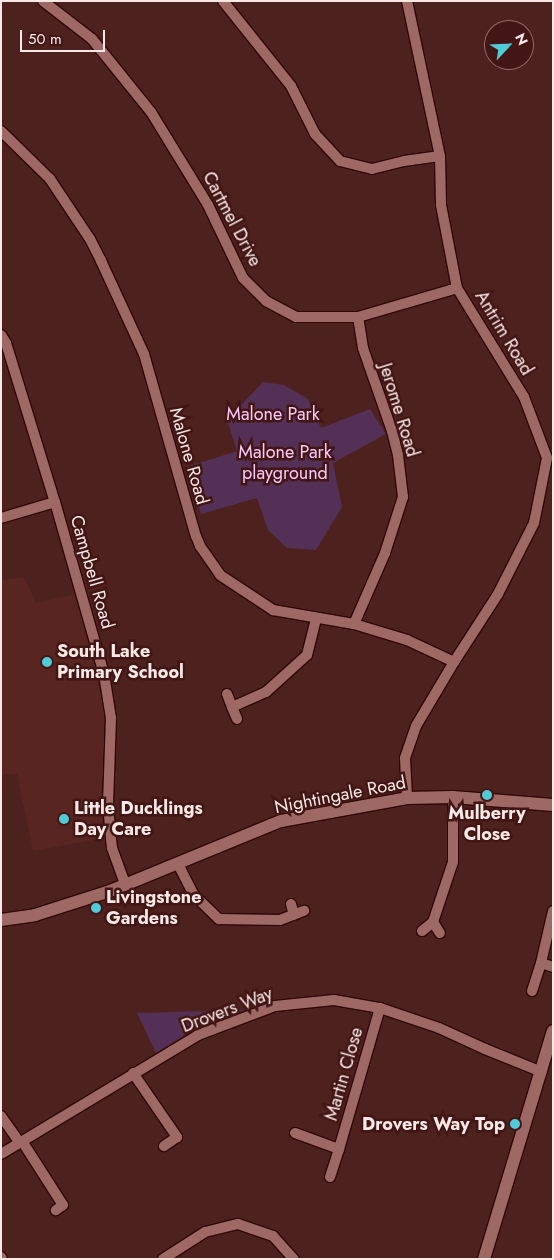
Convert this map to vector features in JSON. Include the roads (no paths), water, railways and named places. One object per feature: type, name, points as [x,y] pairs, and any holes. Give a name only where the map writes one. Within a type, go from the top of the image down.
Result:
[{"type":"street","name":"Cartmel Drive","points":[[43,1],[92,39],[151,112],[208,205],[243,278],[266,301],[296,317],[358,317],[457,288]]},
{"type":"street","points":[[223,1],[292,86],[315,134],[340,161],[372,170],[404,161],[440,156]]},
{"type":"street","name":"Antrim Road","points":[[407,1],[440,156],[441,205],[457,288],[524,397],[550,458],[534,523],[498,594],[416,726],[405,758],[407,798]]},
{"type":"street","name":"Malone Road","points":[[1,131],[50,179],[90,239],[101,260],[144,354],[200,546],[220,575],[273,610],[354,624],[407,640],[454,662]]},
{"type":"street","name":"Jerome Road","points":[[354,624],[385,553],[403,497],[398,455],[392,430],[363,348],[358,317]]},
{"type":"street","name":"Campbell Road","points":[[1,335],[6,343],[55,502],[104,674],[110,718],[108,804],[110,829],[112,848],[125,884]]},
{"type":"street","points":[[1,518],[55,502]]},
{"type":"street","points":[[232,707],[266,692],[307,655],[316,618]]},
{"type":"street","points":[[227,694],[236,719]]},
{"type":"street","points":[[422,931],[433,922],[453,862],[453,797]]},
{"type":"street","name":"Nightingale Road","points":[[1,920],[59,907],[110,891],[281,821],[407,798],[453,797],[553,805]]},
{"type":"street","points":[[178,864],[194,894],[219,920],[280,920],[299,913],[291,904]]},
{"type":"street","points":[[532,990],[542,963],[553,911]]},
{"type":"street","points":[[433,922],[440,933]]},
{"type":"street","points":[[542,963],[553,967]]},
{"type":"street","name":"Drovers Way","points":[[1,1154],[198,1035],[275,1006],[334,1000],[380,1008],[439,1028],[542,1072]]},
{"type":"street","name":"Martin Close","points":[[330,1177],[380,1008]]},
{"type":"street","points":[[484,1259],[553,1031]]},
{"type":"street","points":[[133,1073],[177,1137],[164,1146]]},
{"type":"street","points":[[1,1116],[21,1142],[63,1205]]},
{"type":"street","name":"Martin Close","points":[[295,1133],[339,1149]]},
{"type":"street","points":[[163,1259],[205,1232],[238,1224],[272,1236],[294,1259]]},
{"type":"place","name":"South Lake Primary School","points":[[47,662]]},
{"type":"place","name":"Mulberry Close","points":[[487,795]]},
{"type":"place","name":"Little Ducklings Day Care","points":[[64,819]]},
{"type":"place","name":"Livingstone Gardens","points":[[96,908]]},
{"type":"place","name":"Drovers Way Top","points":[[515,1124]]},
{"type":"park label","name":"Malone Park","points":[[273,414]]},
{"type":"park label","name":"Malone Park playground","points":[[285,463]]}]
